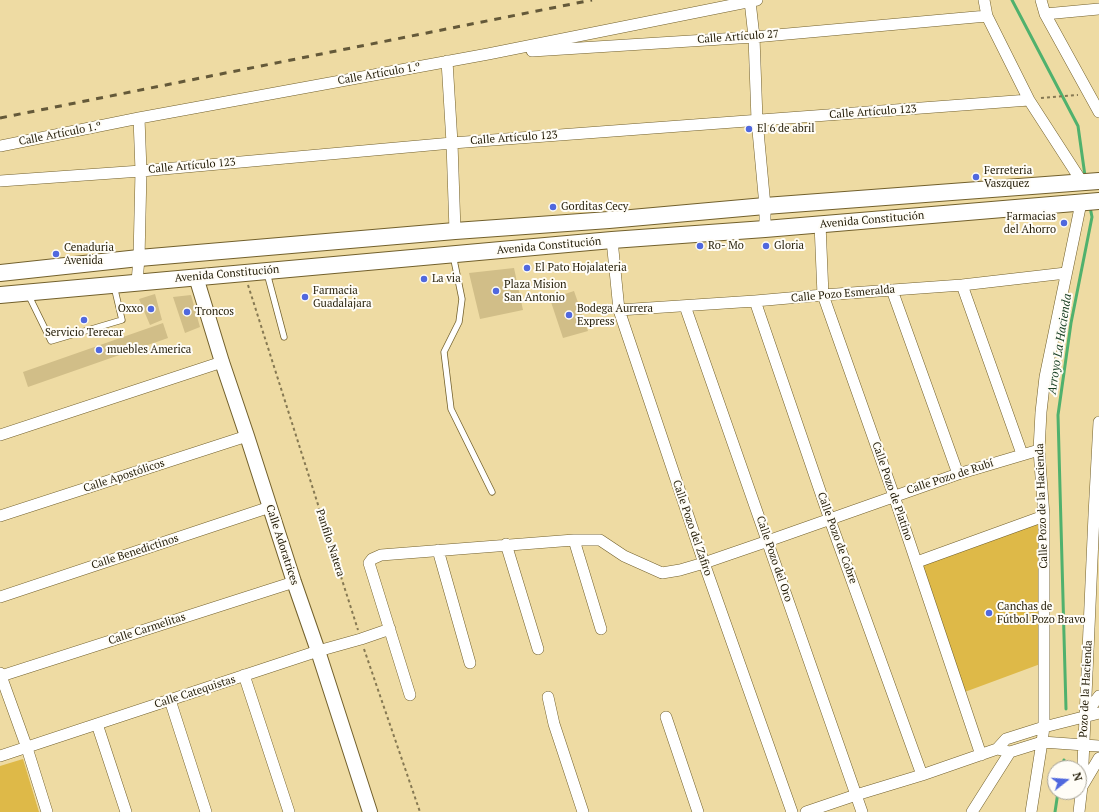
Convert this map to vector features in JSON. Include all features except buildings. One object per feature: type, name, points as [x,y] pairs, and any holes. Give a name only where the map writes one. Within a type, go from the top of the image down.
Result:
[{"type":"main road","name":"Avenida Constitución","points":[[0,273],[139,258],[765,206],[1089,182]]},
{"type":"main road","name":"Avenida Constitución","points":[[0,295],[612,240],[1089,202]]},
{"type":"street","points":[[984,0],[987,16],[1034,99],[1089,182]]},
{"type":"street","points":[[1041,0],[1045,14],[1094,94],[1099,112]]},
{"type":"street","points":[[753,1],[757,120],[765,206],[765,229]]},
{"type":"street","name":"Calle Artículo 1.º","points":[[0,146],[139,118],[488,54],[753,1]]},
{"type":"street","points":[[1045,14],[1099,9]]},
{"type":"street","name":"Calle Artículo 27","points":[[488,54],[754,36],[987,16]]},
{"type":"street","points":[[447,61],[455,232]]},
{"type":"street","name":"Calle Artículo 123","points":[[0,181],[141,171],[452,143],[1034,99]]},
{"type":"street","points":[[137,282],[141,171],[139,118]]},
{"type":"street","name":"Calle Pozo de la Hacienda","points":[[1031,812],[1044,727],[1044,516],[1039,450],[1041,412],[1045,377],[1066,273],[1089,202]]},
{"type":"street","name":"Calle Pozo de Platino","points":[[820,224],[823,295],[917,562],[981,755]]},
{"type":"street","name":"Calle Pozo del Zafiro","points":[[612,240],[619,310],[704,563],[792,812]]},
{"type":"street","name":"Calle Pozo Esmeralda","points":[[619,310],[962,285],[1066,273]]},
{"type":"street","name":"Calle Adoratrices","points":[[196,277],[222,362],[370,812]]},
{"type":"street","points":[[962,285],[1022,454]]},
{"type":"street","points":[[892,290],[958,474]]},
{"type":"street","name":"Calle Pozo de Cobre","points":[[755,301],[830,520],[922,775]]},
{"type":"street","name":"Calle Pozo del Oro","points":[[685,306],[862,812]]},
{"type":"street","points":[[0,435],[222,362]]},
{"type":"street","name":"Pozo de la Hacienda","points":[[1083,760],[1099,422]]},
{"type":"street","name":"Calle Apostólicos","points":[[0,516],[247,436]]},
{"type":"street","name":"Calle Pozo de Rubí","points":[[390,629],[369,563],[372,559],[381,555],[506,544],[600,540],[624,556],[662,573],[680,570],[704,563],[958,474],[1039,450]]},
{"type":"street","name":"Calle Benedictinos","points":[[0,597],[270,507]]},
{"type":"street","points":[[917,562],[1044,516]]},
{"type":"street","points":[[574,540],[601,629]]},
{"type":"street","points":[[506,544],[538,649]]},
{"type":"street","points":[[438,550],[470,663]]},
{"type":"street","name":"Calle Carmelitas","points":[[0,674],[294,582]]},
{"type":"street","points":[[390,629],[410,695]]},
{"type":"street","name":"Calle Catequistas","points":[[0,756],[244,675],[390,629]]},
{"type":"street","points":[[0,674],[47,812]]},
{"type":"street","points":[[244,675],[288,812]]},
{"type":"street","points":[[1085,716],[1099,696]]},
{"type":"street","points":[[548,697],[554,724],[583,812]]},
{"type":"street","points":[[170,700],[206,812]]},
{"type":"street","points":[[806,812],[981,755],[997,749],[1006,739],[1044,727],[1099,713]]},
{"type":"street","points":[[666,717],[698,812]]},
{"type":"street","points":[[97,724],[126,812]]},
{"type":"street","points":[[972,812],[1010,752],[1006,739]]},
{"type":"street","points":[[997,749],[1010,752],[1042,742],[1099,746]]},
{"type":"street","points":[[1087,778],[1099,758]]},
{"type":"street","name":"Pozo de la Hacienda","points":[[1079,812],[1080,800]]},
{"type":"lane","points":[[453,255],[462,299],[459,322],[444,352],[450,410],[492,492]]},
{"type":"lane","points":[[267,271],[284,337]]},
{"type":"lane","points":[[27,292],[51,341],[122,320],[113,284]]},
{"type":"path","points":[[1034,99],[1073,96]]},
{"type":"path","name":"Panfilo Natera","points":[[244,273],[374,679],[420,812]]},
{"type":"shaded area","name":"Canchas de Fútbol Pozo Bravo","points":[[1044,517],[1043,663],[962,693],[918,563]]},
{"type":"shaded area","points":[[23,759],[39,812],[0,812],[0,766]]},
{"type":"waterway","name":"Arroyo La Hacienda","points":[[1012,0],[1078,126],[1085,176]]},
{"type":"waterway","name":"Arroyo La Hacienda","points":[[1066,709],[1058,415],[1071,323],[1092,217],[1090,207]]},
{"type":"waterway","name":"Arroyo La Hacienda","points":[[1055,812],[1057,800]]},
{"type":"railway","points":[[0,118],[592,0]]},
{"type":"place","name":"El 6 de abril","points":[[749,129]]},
{"type":"place","name":"Ferreteria Vaszquez","points":[[976,177]]},
{"type":"place","name":"Gorditas Cecy","points":[[553,207]]},
{"type":"place","name":"Farmacias del Ahorro","points":[[1064,223]]},
{"type":"place","name":"Ro- Mo","points":[[700,246]]},
{"type":"place","name":"Gloria","points":[[766,246]]},
{"type":"place","name":"Cenaduria Avenida","points":[[56,254]]},
{"type":"place","name":"El Pato Hojalateria","points":[[527,268]]},
{"type":"place","name":"La via","points":[[424,279]]},
{"type":"place","name":"Plaza Mision San Antonio","points":[[496,291]]},
{"type":"place","name":"Farmacia Guadalajara","points":[[305,297]]},
{"type":"place","name":"Oxxo","points":[[151,309]]},
{"type":"place","name":"Troncos","points":[[187,312]]},
{"type":"place","name":"Bodega Aurrera Express","points":[[569,315]]},
{"type":"place","name":"Servicio Terecar","points":[[84,320]]},
{"type":"place","name":"muebles America","points":[[99,350]]},
{"type":"place","name":"Canchas de Fútbol Pozo Bravo","points":[[989,613]]}]
